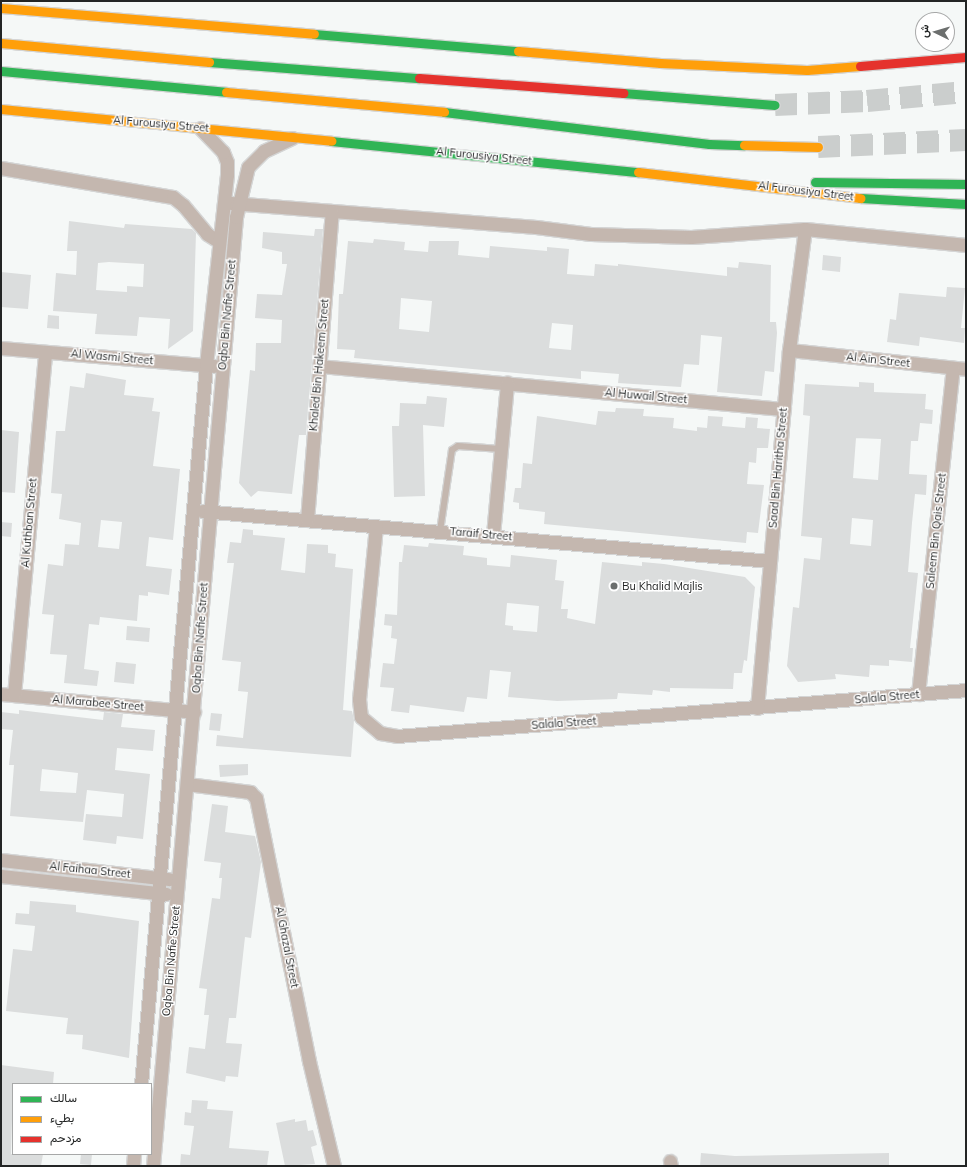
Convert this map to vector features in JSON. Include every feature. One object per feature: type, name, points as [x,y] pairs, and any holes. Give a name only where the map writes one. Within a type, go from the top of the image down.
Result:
[{"type":"main road","points":[[1,8],[676,64],[807,70],[966,57]]},
{"type":"main road","points":[[1,44],[119,55],[775,105]]},
{"type":"main road","points":[[1,71],[442,112],[709,144],[818,147]]},
{"type":"main road","name":"Al Furousiya Street","points":[[1,109],[294,137],[750,184],[887,200],[966,204]]},
{"type":"main road","points":[[750,184],[966,184]]},
{"type":"street","name":"Oqba Bin Nafie Street","points":[[141,1083],[161,878],[192,510],[227,162],[216,142],[200,128]]},
{"type":"street","name":"Oqba Bin Nafie Street","points":[[153,1166],[194,712],[209,512],[238,204],[243,178],[255,158],[294,137]]},
{"type":"street","points":[[1,168],[172,197],[187,209],[207,234],[218,241]]},
{"type":"street","points":[[223,202],[598,234],[691,237],[805,229],[966,245]]},
{"type":"street","name":"Khaled Bin Hakeem Street","points":[[307,520],[332,211]]},
{"type":"street","name":"Saad Bin Haritha Street","points":[[757,708],[789,350],[805,229]]},
{"type":"street","points":[[212,301],[228,302]]},
{"type":"street","name":"Al Wasmi Street","points":[[1,348],[222,367]]},
{"type":"street","name":"Al Ain Street","points":[[789,350],[960,369]]},
{"type":"street","name":"Al Kuthban Street","points":[[14,695],[45,352]]},
{"type":"street","name":"Al Huwail Street","points":[[319,366],[784,409]]},
{"type":"street","name":"Saleem Bin Qais Street","points":[[918,694],[960,369]]},
{"type":"street","points":[[493,535],[507,383]]},
{"type":"street","name":"Taraif Street","points":[[192,510],[493,535],[770,561]]},
{"type":"street","name":"Salala Street","points":[[376,526],[359,699],[360,717],[380,733],[397,736],[966,690]]},
{"type":"street","name":"Al Marabee Street","points":[[1,694],[194,712]]},
{"type":"street","name":"Al Ghazal Street","points":[[187,784],[250,792],[256,798],[309,1061],[334,1166]]},
{"type":"street","name":"Al Faihaa Street","points":[[1,860],[179,880]]},
{"type":"street","name":"Al Faihaa Street","points":[[1,876],[178,895]]},
{"type":"street","points":[[133,1166],[134,1155]]},
{"type":"lane","points":[[440,531],[452,450],[458,446],[501,449]]},
{"type":"building","points":[[69,221],[124,228],[125,224],[192,229],[196,233],[193,331],[168,349],[170,319],[139,317],[137,336],[95,334],[97,314],[53,311],[56,273],[76,275],[77,251],[67,251]],"holes":[[[109,262],[144,264],[143,287],[127,286],[127,292],[96,290],[98,263]]]},
{"type":"building","points":[[315,229],[323,229],[306,435],[299,435],[292,494],[258,491],[251,497],[239,483],[250,370],[255,371],[256,343],[281,343],[282,320],[255,318],[257,294],[282,295],[287,264],[282,264],[282,252],[262,248],[263,232],[314,236]]},
{"type":"building","points":[[374,239],[405,242],[404,250],[428,252],[429,241],[459,241],[458,255],[489,258],[490,246],[547,251],[547,247],[569,249],[567,274],[594,276],[595,264],[618,266],[618,264],[727,276],[727,267],[738,268],[739,262],[771,265],[770,322],[776,322],[777,333],[774,372],[765,371],[762,396],[717,392],[722,337],[701,335],[699,365],[684,364],[681,387],[618,383],[619,374],[581,371],[581,379],[354,358],[355,350],[337,349],[339,294],[343,294],[348,241],[373,243]],"holes":[[[401,298],[432,301],[429,332],[399,329]],[[552,323],[573,325],[571,350],[549,348]]]},
{"type":"building","points":[[823,255],[841,257],[840,272],[822,270]]},
{"type":"building","points":[[1,272],[31,275],[28,309],[1,307]]},
{"type":"building","points":[[947,287],[965,288],[961,328],[965,328],[964,343],[920,337],[919,346],[887,342],[890,319],[896,320],[899,293],[946,297]]},
{"type":"building","points":[[48,315],[59,316],[59,329],[47,328]]},
{"type":"building","points":[[86,373],[126,380],[124,395],[154,398],[152,411],[160,412],[153,466],[180,469],[173,540],[149,537],[146,566],[172,569],[169,595],[148,592],[148,596],[139,595],[137,621],[100,617],[99,625],[89,624],[84,669],[99,671],[97,686],[64,683],[67,655],[50,654],[54,615],[42,614],[48,564],[63,566],[65,544],[79,545],[81,523],[59,519],[62,494],[51,493],[56,431],[65,431],[70,386],[84,388]],"holes":[[[101,520],[122,522],[119,549],[98,547]]]},
{"type":"building","points":[[859,382],[874,383],[874,392],[926,394],[925,409],[933,410],[932,424],[920,423],[918,441],[911,441],[909,474],[927,475],[926,495],[915,494],[908,572],[918,573],[910,648],[913,648],[912,662],[889,660],[889,666],[870,665],[869,677],[835,674],[836,679],[798,682],[787,666],[793,607],[799,608],[804,558],[820,560],[822,538],[801,536],[810,416],[803,415],[805,384],[859,387]],"holes":[[[856,438],[881,439],[878,480],[853,478]],[[852,518],[873,520],[871,546],[850,544]]]},
{"type":"building","points":[[427,396],[447,398],[444,427],[423,425],[425,496],[394,497],[392,426],[399,426],[400,403],[426,404]]},
{"type":"building","points":[[616,408],[644,409],[643,416],[674,418],[673,428],[697,431],[697,427],[707,428],[708,416],[723,417],[722,426],[745,428],[746,417],[758,418],[757,428],[770,429],[768,448],[757,448],[756,463],[749,462],[747,484],[764,485],[758,533],[747,532],[746,543],[544,524],[545,512],[519,509],[519,503],[513,502],[515,488],[521,488],[523,463],[532,464],[537,416],[596,425],[598,411],[615,412]]},
{"type":"building","points":[[1,430],[19,432],[15,493],[1,492]]},
{"type":"building","points":[[1,522],[12,523],[11,537],[1,536]]},
{"type":"building","points":[[243,529],[253,530],[253,535],[285,538],[281,570],[305,573],[307,544],[328,545],[328,553],[336,554],[335,567],[353,569],[343,710],[352,711],[354,720],[351,757],[216,746],[217,735],[243,738],[248,692],[238,691],[241,662],[222,660],[234,563],[227,563],[230,542],[241,543]]},
{"type":"building","points":[[429,543],[464,546],[463,555],[487,558],[487,565],[510,567],[511,555],[557,560],[555,580],[564,581],[561,609],[568,609],[567,618],[595,624],[602,562],[642,566],[642,562],[664,564],[745,577],[755,587],[747,661],[744,660],[742,673],[734,673],[733,689],[670,688],[670,692],[653,690],[652,695],[618,693],[617,699],[557,701],[508,697],[511,672],[490,670],[487,699],[467,697],[464,712],[410,705],[409,713],[391,711],[394,688],[380,687],[383,663],[394,664],[397,639],[391,638],[392,626],[384,625],[385,614],[397,615],[399,562],[402,562],[404,545],[428,547]],"holes":[[[507,603],[539,606],[537,632],[513,630],[513,626],[505,625]]]},
{"type":"building","points":[[127,626],[150,628],[149,642],[126,640]]},
{"type":"building","points":[[116,662],[136,664],[134,684],[114,682]]},
{"type":"building","points":[[19,710],[103,720],[104,712],[123,714],[121,727],[155,730],[153,751],[117,748],[115,770],[150,774],[143,839],[117,836],[116,844],[83,840],[86,814],[122,817],[124,794],[87,790],[83,822],[10,816],[14,765],[9,765],[13,730],[1,729],[1,712],[19,714]],"holes":[[[42,769],[78,773],[76,793],[40,791]]]},
{"type":"building","points":[[211,713],[222,714],[220,731],[209,730]]},
{"type":"building","points":[[248,764],[248,775],[220,777],[219,765]]},
{"type":"building","points":[[212,804],[228,806],[225,832],[255,836],[261,862],[251,938],[245,937],[236,1018],[229,1018],[226,1043],[242,1044],[238,1077],[226,1076],[225,1082],[186,1073],[189,1047],[205,1049],[209,1015],[204,1015],[207,989],[199,988],[212,898],[220,899],[222,878],[219,878],[221,863],[204,861]]},
{"type":"building","points":[[30,901],[76,905],[76,912],[139,921],[129,1058],[82,1049],[83,1035],[66,1034],[68,1018],[6,1011],[13,949],[32,951],[35,926],[15,924],[16,913],[29,914]]},
{"type":"building","points":[[1,1065],[54,1072],[53,1083],[12,1083],[11,1154],[43,1155],[41,1166],[1,1166]]},
{"type":"building","points":[[192,1100],[208,1101],[207,1109],[233,1111],[229,1148],[269,1151],[267,1166],[180,1166],[181,1154],[190,1155],[194,1126],[184,1125],[185,1112],[191,1113]]},
{"type":"building","points":[[295,1119],[295,1122],[306,1120],[308,1131],[313,1130],[317,1145],[311,1147],[315,1164],[285,1166],[276,1123]]},
{"type":"building","points":[[701,1153],[735,1156],[889,1153],[889,1166],[700,1166]]},
{"type":"building","points":[[81,1155],[92,1155],[91,1165],[80,1164]]},
{"type":"tunnel","points":[[775,105],[867,101],[966,92]]},
{"type":"tunnel","points":[[818,147],[966,140]]},
{"type":"traffic: fast","points":[[314,34],[518,51]]},
{"type":"traffic: fast","points":[[209,62],[419,78]]},
{"type":"traffic: fast","points":[[1,71],[226,92]]},
{"type":"traffic: fast","points":[[623,93],[775,105]]},
{"type":"traffic: fast","points":[[444,112],[709,144],[744,145]]},
{"type":"traffic: fast","points":[[331,141],[638,172]]},
{"type":"traffic: fast","points":[[815,182],[966,184]]},
{"type":"traffic: fast","points":[[860,198],[966,204]]},
{"type":"traffic: slow","points":[[1,8],[314,34]]},
{"type":"traffic: slow","points":[[1,43],[209,62]]},
{"type":"traffic: slow","points":[[518,51],[660,63],[807,70],[860,66]]},
{"type":"traffic: slow","points":[[226,92],[444,112]]},
{"type":"traffic: slow","points":[[1,109],[331,141]]},
{"type":"traffic: slow","points":[[744,145],[818,147]]},
{"type":"traffic: slow","points":[[638,172],[860,198]]},
{"type":"traffic: jam","points":[[860,66],[966,57]]},
{"type":"traffic: jam","points":[[419,78],[623,93]]},
{"type":"place","name":"Bu Khalid Majlis","points":[[614,586]]}]
